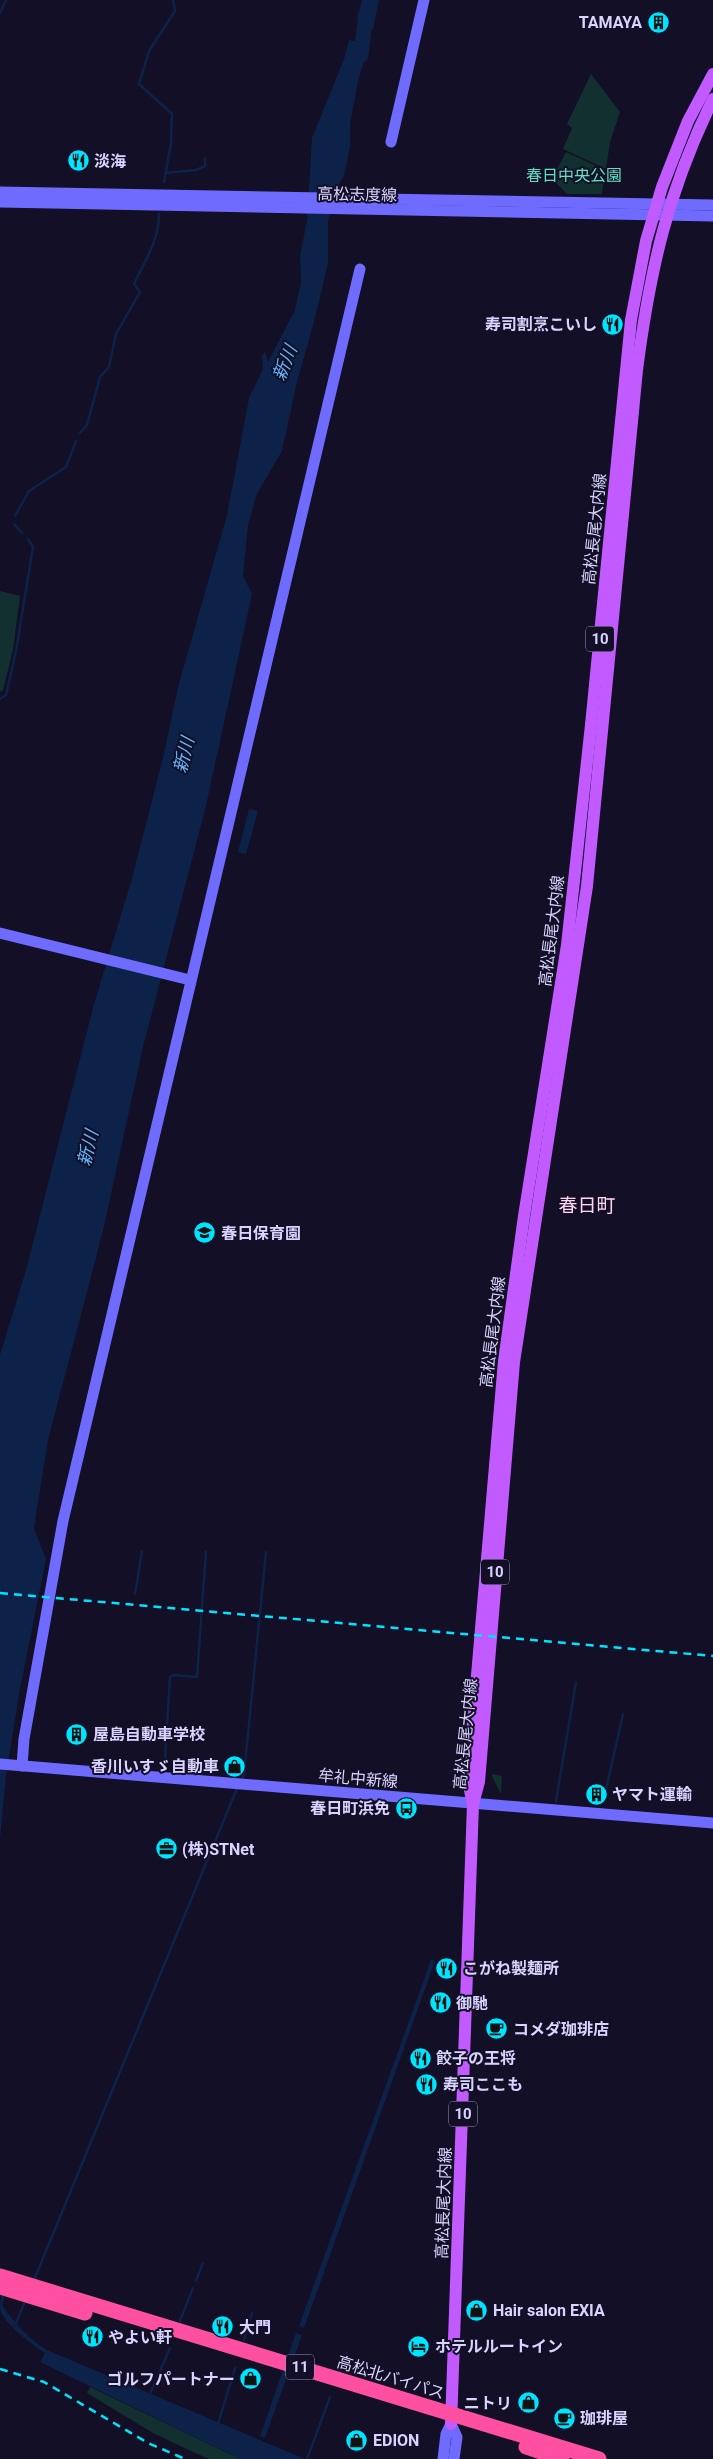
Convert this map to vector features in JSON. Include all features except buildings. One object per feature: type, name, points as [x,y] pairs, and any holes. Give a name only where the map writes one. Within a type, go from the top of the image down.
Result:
[{"type":"highway","name":"高松北バイパス","points":[[0,2276],[452,2419],[562,2459]]},
{"type":"highway","name":"高松北バイパス","points":[[0,2287],[452,2419],[599,2459]]},
{"type":"main road","name":"高松長尾大内線","points":[[662,210],[675,151],[713,74]]},
{"type":"main road","name":"高松長尾大内線","points":[[452,2419],[473,1804],[468,1780],[504,1361],[524,1216],[567,945],[592,726],[631,320],[646,241],[713,99]]},
{"type":"street","points":[[391,142],[424,0]]},
{"type":"street","name":"高松志度線","points":[[0,192],[271,203]]},
{"type":"street","name":"高松志度線","points":[[0,202],[271,203],[662,210],[713,216]]},
{"type":"street","name":"高松志度線","points":[[662,210],[713,205]]},
{"type":"street","points":[[11,1765],[24,1739],[63,1521],[189,980],[360,268]]},
{"type":"street","points":[[0,933],[87,953],[189,980]]},
{"type":"street","name":"牟礼中新線","points":[[11,1765],[713,1823]]},
{"type":"street","points":[[443,2459],[446,2434],[452,2419]]},
{"type":"street","points":[[452,2419],[457,2436],[454,2459]]},
{"type":"green space","points":[[591,74],[620,112],[610,142],[606,169],[563,149],[572,128],[567,124]]},
{"type":"green space","name":"春日中央公園","points":[[566,152],[605,170],[602,194],[567,194],[552,179]]},
{"type":"green space","points":[[0,591],[20,596],[13,650],[3,690],[0,692]]},
{"type":"green space","points":[[492,1774],[502,1776],[501,1794],[492,1776]]},
{"type":"green space","points":[[90,2387],[240,2459],[209,2459],[153,2433],[87,2393]]},
{"type":"water","points":[[362,0],[379,0],[373,29],[370,30],[359,27],[357,17]]},
{"type":"water","points":[[360,34],[367,36],[364,44],[369,45],[359,77],[350,123],[350,147],[344,176],[339,184],[328,221],[328,263],[297,382],[282,451],[257,494],[248,525],[243,576],[252,594],[206,806],[143,1047],[103,1231],[48,1440],[34,1528],[46,1559],[20,1689],[6,1776],[0,1839],[0,1355],[26,1270],[94,1004],[131,882],[163,758],[178,687],[227,515],[249,398],[263,369],[262,355],[265,352],[268,362],[295,310],[301,281],[300,256],[307,220],[312,138],[344,59],[349,40],[358,42]]},
{"type":"water","points":[[249,809],[258,811],[246,854],[238,852]]},
{"type":"water","points":[[431,1960],[435,1961],[304,2328],[299,2326]]},
{"type":"water","points":[[8,2270],[12,2271],[2,2305],[22,2330],[47,2350],[305,2459],[240,2459],[40,2362],[45,2353],[12,2327],[2,2315],[0,2309],[1,2294]]},
{"type":"water","points":[[296,2333],[302,2335],[265,2438],[260,2436]]},
{"type":"waterway","points":[[0,13],[6,0]]},
{"type":"waterway","points":[[164,182],[171,143],[172,114],[139,84],[149,51],[175,11],[173,0]]},
{"type":"waterway","name":"新川","points":[[361,55],[370,0]]},
{"type":"waterway","points":[[165,173],[196,170],[205,166],[205,158]]},
{"type":"waterway","points":[[80,433],[87,425],[100,377],[109,367],[116,334],[140,292],[134,284],[154,241],[159,223],[159,214]]},
{"type":"waterway","points":[[15,516],[29,491],[66,467],[76,441]]},
{"type":"waterway","points":[[14,524],[22,533]]},
{"type":"waterway","points":[[0,699],[6,695],[16,651],[33,547],[28,539]]},
{"type":"waterway","points":[[135,1594],[142,1551]]},
{"type":"waterway","points":[[165,1757],[170,1677],[173,1675],[197,1677],[206,1551]]},
{"type":"waterway","points":[[241,1781],[244,1775],[266,1552]]},
{"type":"waterway","points":[[556,1801],[576,1682]]},
{"type":"waterway","points":[[603,1803],[623,1714]]},
{"type":"waterway","points":[[34,2280],[238,1786]]},
{"type":"waterway","points":[[196,2281],[203,2263]]},
{"type":"waterway","points":[[180,2321],[193,2288]]},
{"type":"waterway","points":[[15,2326],[25,2301]]},
{"type":"waterway","points":[[244,2340],[252,2313]]},
{"type":"waterway","points":[[150,2394],[170,2348]]},
{"type":"waterway","points":[[340,2371],[347,2353]]},
{"type":"waterway","points":[[218,2424],[235,2368]]},
{"type":"waterway","points":[[307,2459],[330,2397]]},
{"type":"railway","points":[[0,1593],[713,1656]]},
{"type":"railway","points":[[0,2369],[44,2382],[148,2443],[185,2459]]},
{"type":"place","name":"TAMAYA","points":[[658,22]]},
{"type":"place","name":"淡海","points":[[78,161]]},
{"type":"place","name":"寿司割烹こいし","points":[[613,324]]},
{"type":"place","name":"春日保育園","points":[[205,1233]]},
{"type":"place","name":"屋島自動車学校","points":[[77,1734]]},
{"type":"place","name":"香川いすゞ自動車","points":[[235,1766]]},
{"type":"place","name":"ヤマト運輸","points":[[596,1794]]},
{"type":"place","name":"春日町浜免","points":[[406,1808]]},
{"type":"place","name":"(株)STNet","points":[[166,1849]]},
{"type":"place","name":"こがね製麺所","points":[[447,1968]]},
{"type":"place","name":"御馳","points":[[440,2003]]},
{"type":"place","name":"コメダ珈琲店","points":[[497,2029]]},
{"type":"place","name":"餃子の王将","points":[[420,2058]]},
{"type":"place","name":"寿司ここも","points":[[427,2084]]},
{"type":"place","name":"Hair salon EXIA","points":[[477,2310]]},
{"type":"place","name":"大門","points":[[223,2327]]},
{"type":"place","name":"やよい軒","points":[[92,2337]]},
{"type":"place","name":"ホテルルートイン","points":[[419,2346]]},
{"type":"place","name":"ゴルフパートナー","points":[[251,2379]]},
{"type":"place","name":"ニトリ","points":[[528,2403]]},
{"type":"place","name":"珈琲屋","points":[[564,2418]]},
{"type":"place","name":"EDION","points":[[357,2440]]},
{"type":"district","name":"春日町","points":[[587,1205]]}]
